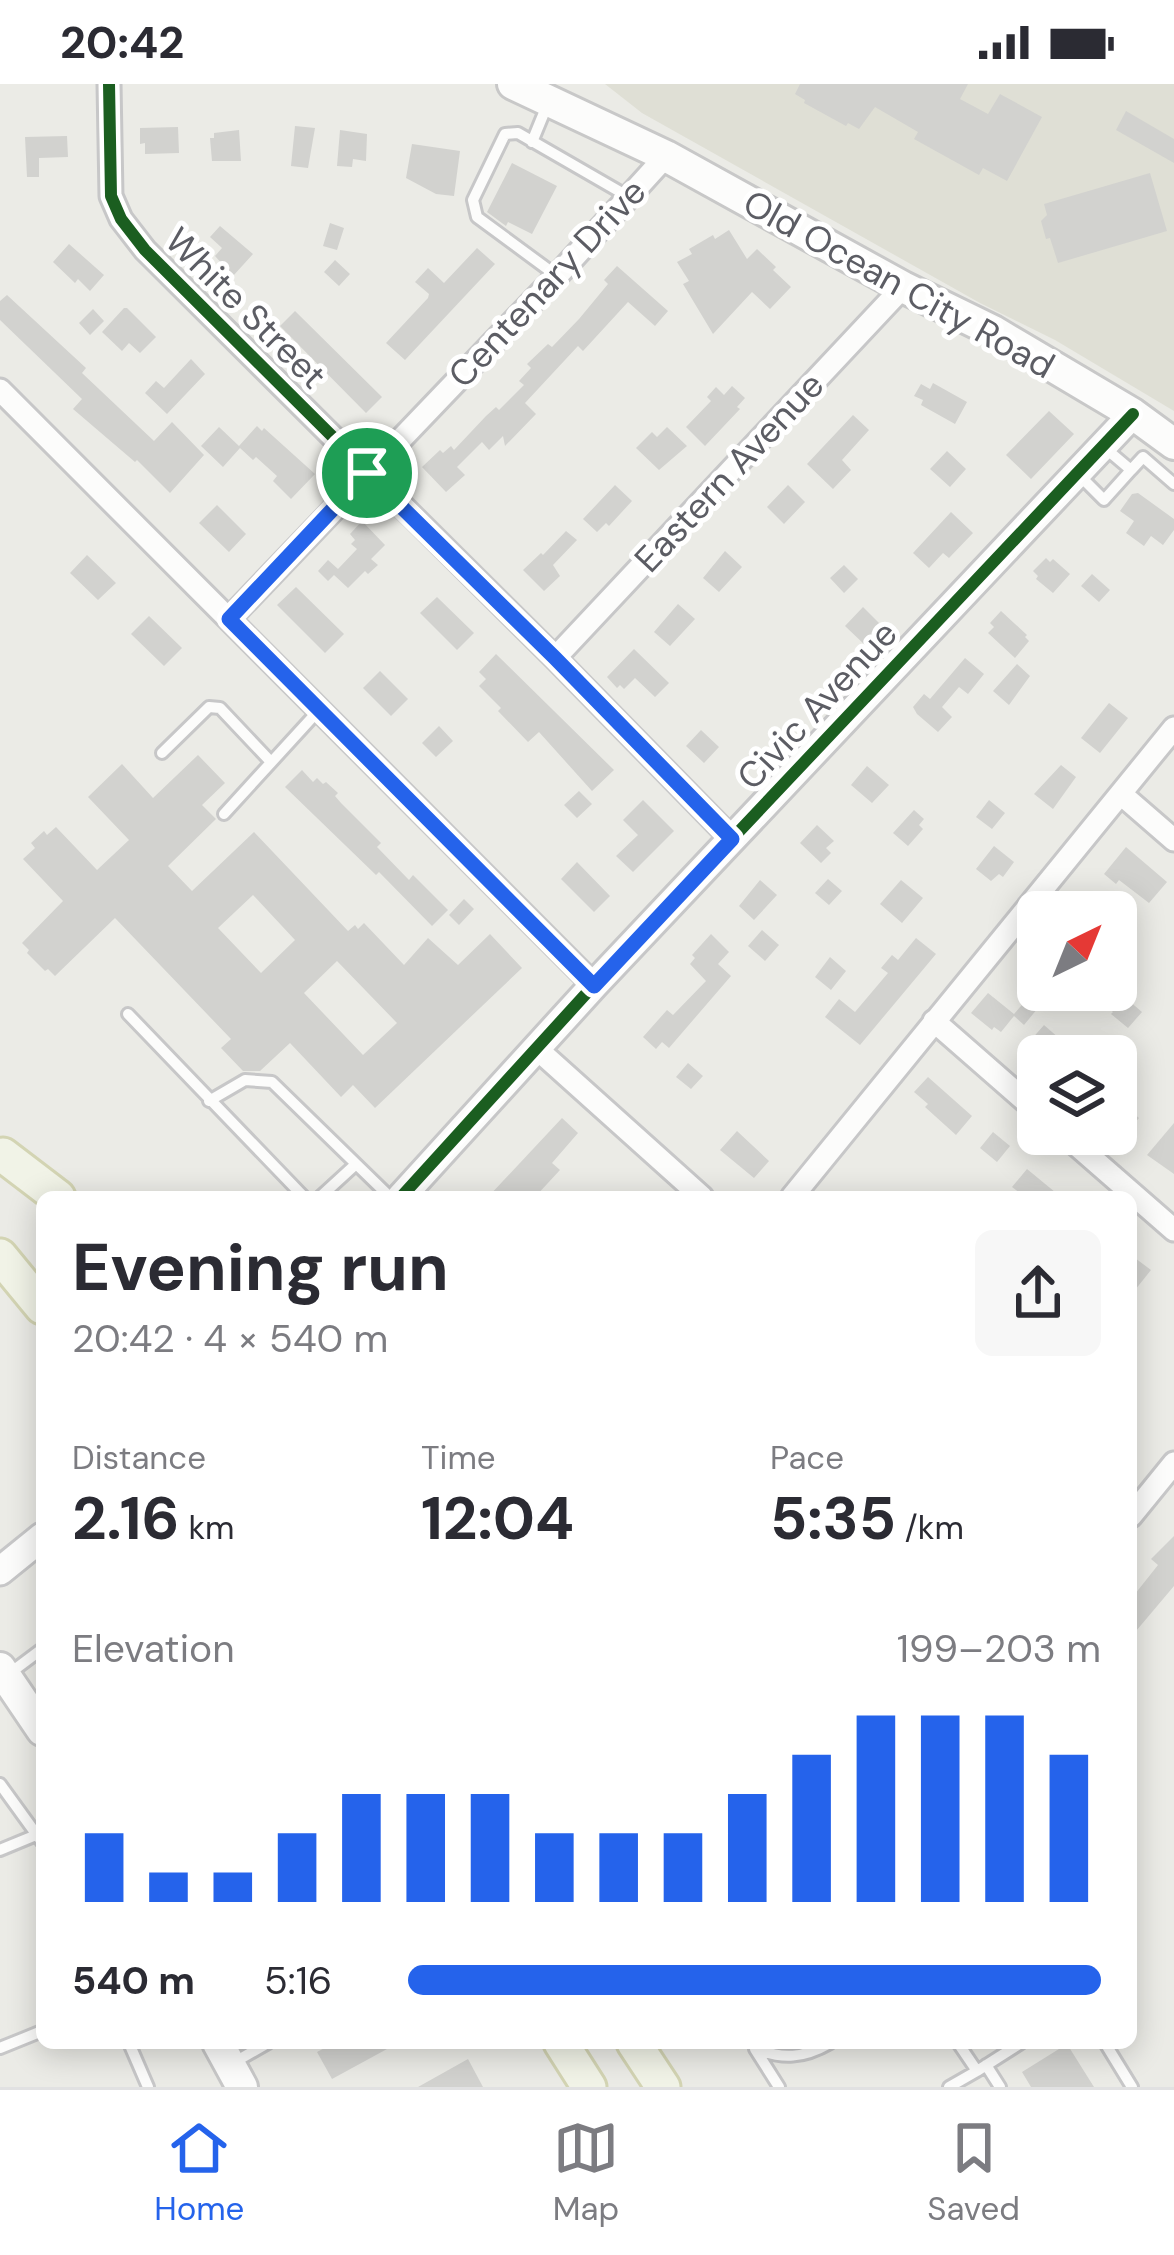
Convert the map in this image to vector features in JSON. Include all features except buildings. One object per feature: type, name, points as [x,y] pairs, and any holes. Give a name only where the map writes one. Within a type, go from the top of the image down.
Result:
[{"type":"main road","name":"Old Ocean City Road","points":[[513,84],[620,132],[993,331],[1174,444]]},
{"type":"main road","points":[[2,1154],[50,1191]]},
{"type":"main road","points":[[2,1154],[36,1195]]},
{"type":"main road","points":[[0,1232],[36,1274]]},
{"type":"main road","points":[[0,1256],[36,1300]]},
{"type":"main road","points":[[3,1672],[36,1720]]},
{"type":"main road","points":[[565,2049],[590,2087]]},
{"type":"main road","points":[[638,2049],[663,2087]]},
{"type":"street","name":"White Street","points":[[109,84],[111,196],[121,219],[145,250],[732,839]]},
{"type":"street","name":"Centenary Drive","points":[[229,619],[666,156]]},
{"type":"street","name":"Eastern Avenue","points":[[555,658],[903,287]]},
{"type":"street","points":[[0,390],[594,986]]},
{"type":"street","name":"Civic Avenue","points":[[406,1191],[1132,414]]},
{"type":"street","points":[[798,1191],[1174,728]]},
{"type":"street","points":[[1121,794],[1174,840]]},
{"type":"street","points":[[934,1021],[1017,1094]]},
{"type":"street","points":[[536,1048],[695,1191]]},
{"type":"street","points":[[1088,1155],[1129,1191]]},
{"type":"street","points":[[1137,1198],[1174,1230]]},
{"type":"street","points":[[1137,1509],[1174,1463]]},
{"type":"street","points":[[0,1571],[36,1543]]},
{"type":"lane","points":[[532,142],[549,100]]},
{"type":"lane","points":[[557,276],[477,217],[473,200],[505,134],[518,133],[629,196]]},
{"type":"lane","points":[[1103,446],[1131,470]]},
{"type":"lane","points":[[1077,473],[1105,500],[1143,457],[1174,484]]},
{"type":"lane","points":[[162,753],[214,706],[271,762]]},
{"type":"lane","points":[[224,814],[320,710]]},
{"type":"lane","points":[[128,1015],[298,1191]]},
{"type":"lane","points":[[209,1101],[244,1080],[272,1082],[384,1191]]},
{"type":"lane","points":[[327,1191],[356,1164]]},
{"type":"lane","points":[[3,1672],[36,1653]]},
{"type":"lane","points":[[1,1788],[36,1831]]},
{"type":"lane","points":[[0,1850],[36,1839]]},
{"type":"lane","points":[[0,2048],[36,2034]]},
{"type":"lane","points":[[132,2049],[148,2087]]},
{"type":"lane","points":[[230,2065],[258,2049]]},
{"type":"lane","points":[[755,2049],[779,2087]]},
{"type":"lane","points":[[759,2049],[794,2058],[820,2049]]},
{"type":"lane","points":[[964,2049],[1000,2087]]},
{"type":"lane","points":[[949,2087],[1011,2049]]},
{"type":"lane","points":[[1109,2049],[1132,2087]]},
{"type":"shaded area","points":[[605,84],[1174,84],[1174,411],[1055,340],[980,303],[642,113]]},
{"type":"cycle path","points":[[109,84],[111,196],[121,219],[145,250],[732,839]]},
{"type":"cycle path","points":[[406,1191],[594,985],[1133,414]]},
{"type":"route","points":[[367,473],[732,839],[594,986],[229,619],[367,473]]}]
